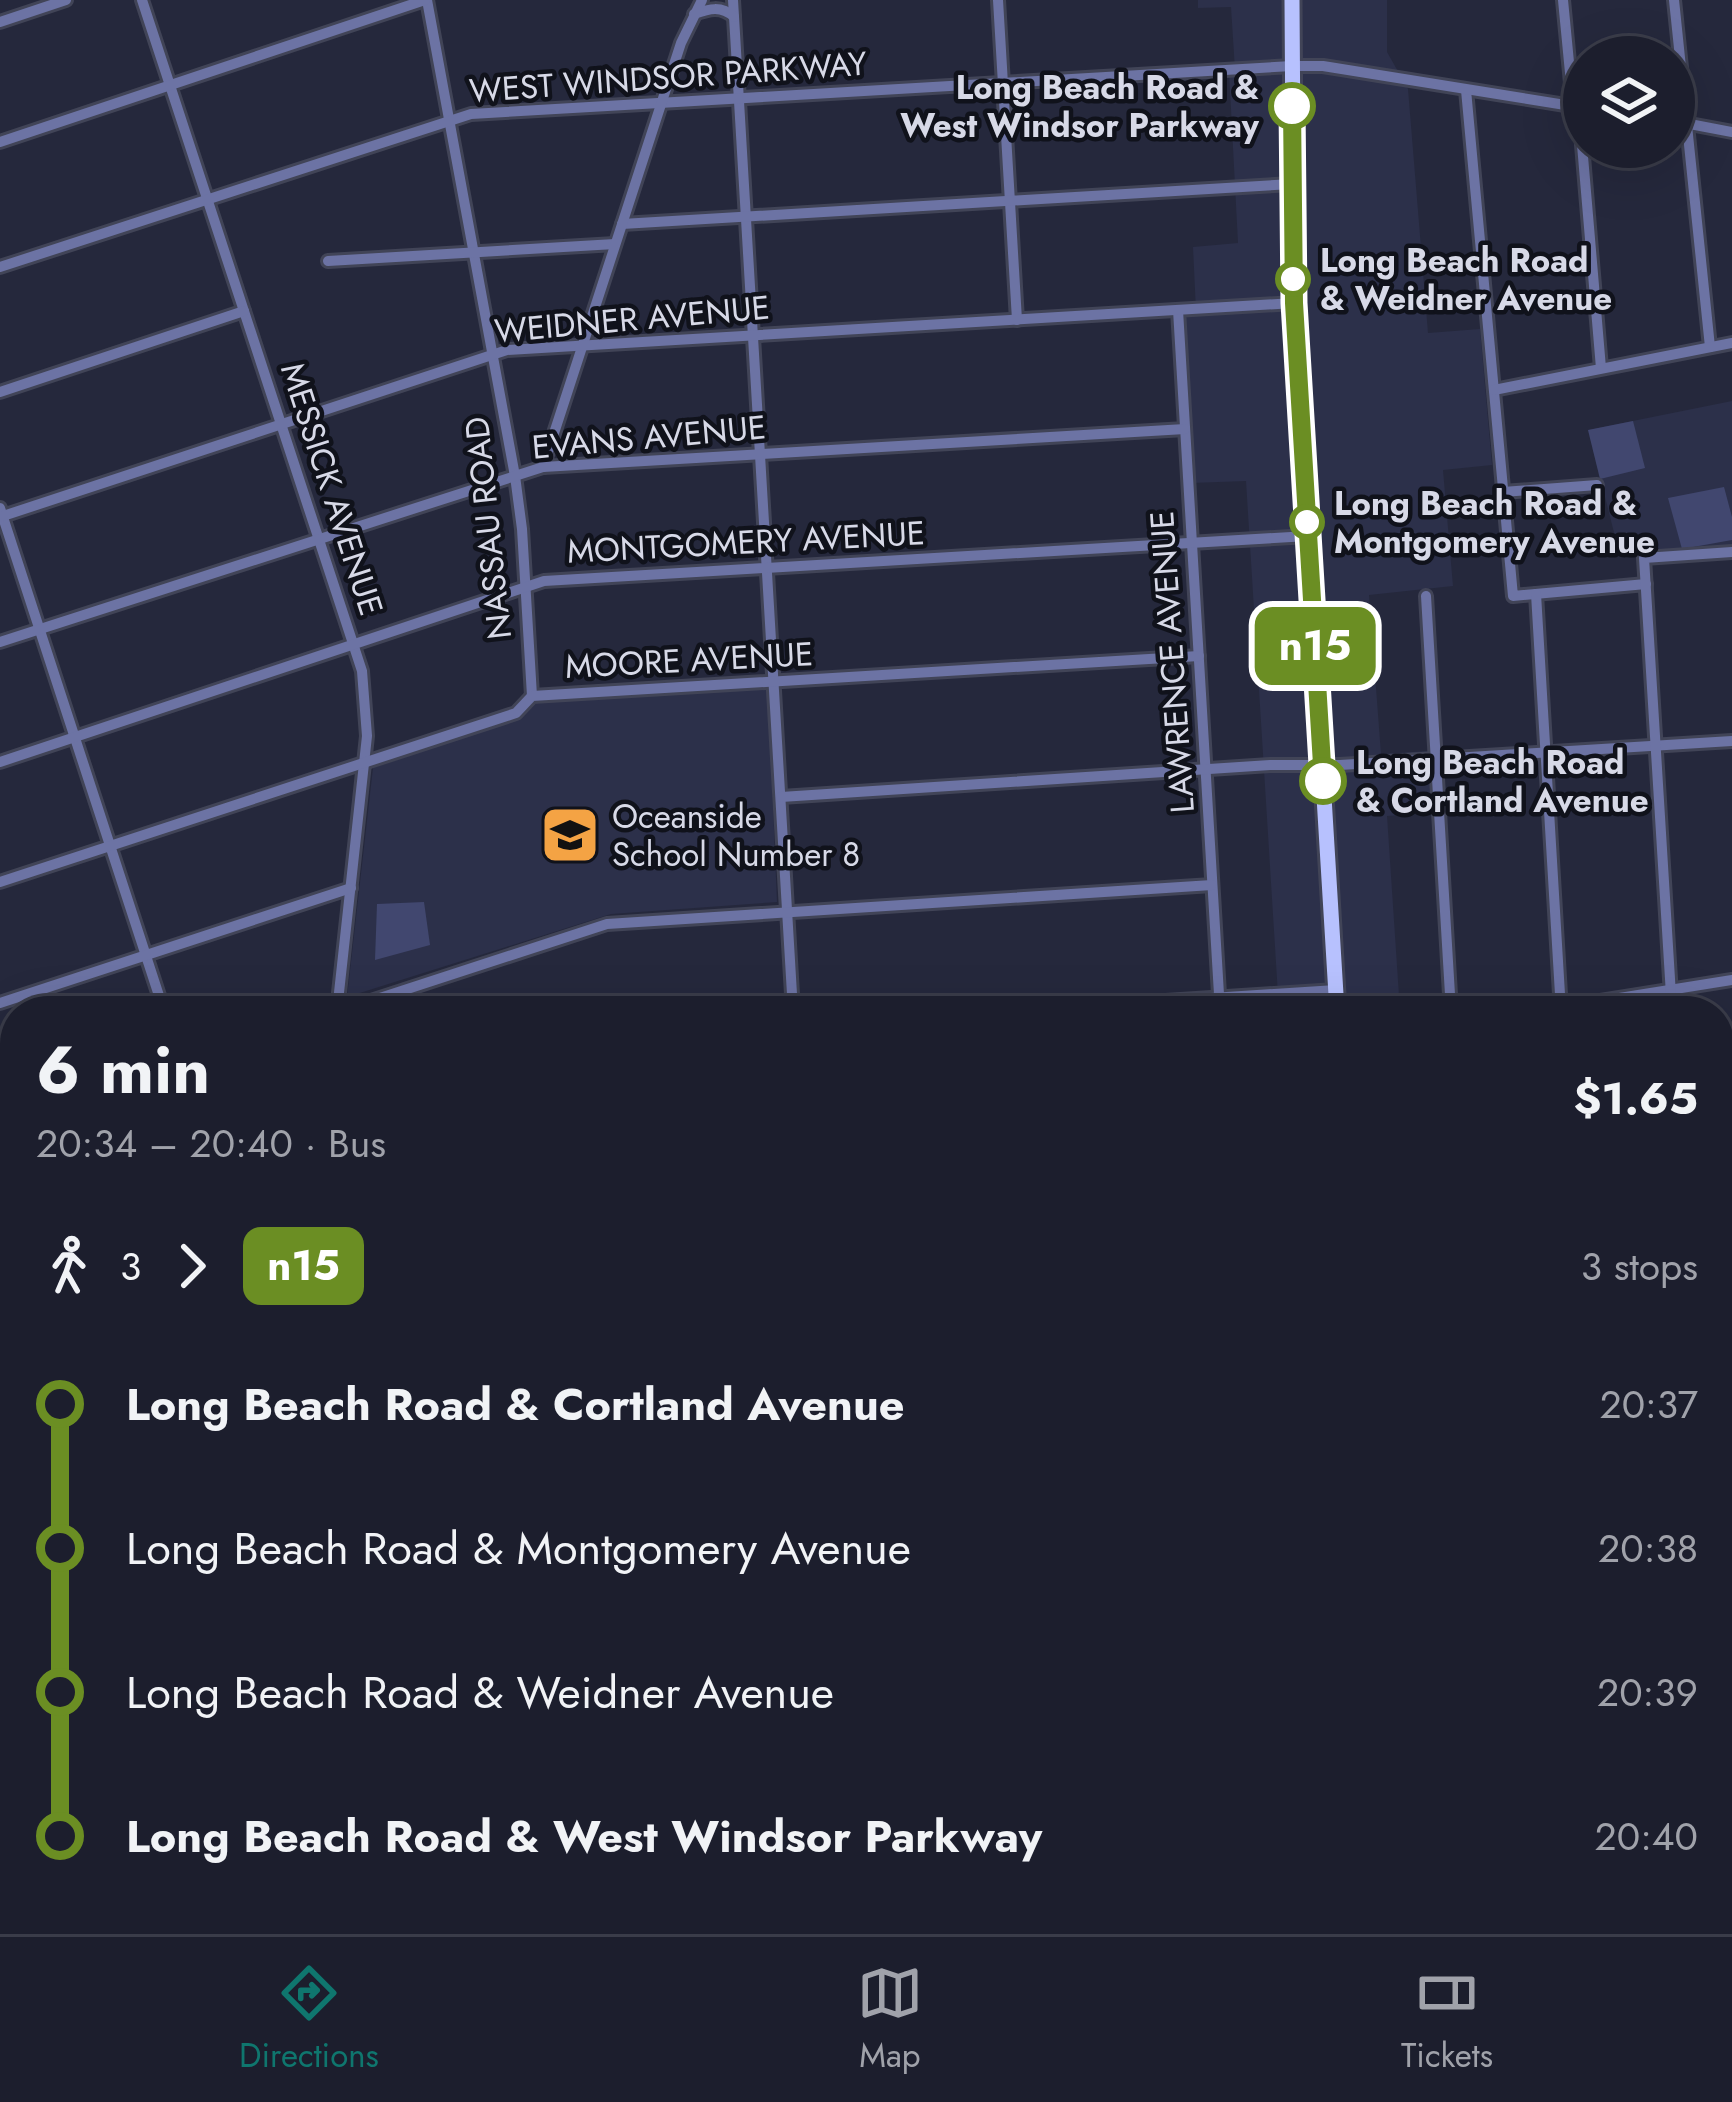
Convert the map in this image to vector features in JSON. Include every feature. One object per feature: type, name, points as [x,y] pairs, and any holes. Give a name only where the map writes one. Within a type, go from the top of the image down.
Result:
[{"type":"main road","points":[[1292,0],[1294,303],[1336,996]]},
{"type":"street","points":[[0,22],[66,0]]},
{"type":"street","name":"MESSICK AVENUE","points":[[142,0],[355,645],[366,703],[364,762],[340,996]]},
{"type":"street","points":[[0,142],[426,0]]},
{"type":"street","name":"NASSAU ROAD","points":[[426,0],[515,476],[532,696]]},
{"type":"street","points":[[543,467],[662,103],[702,0]]},
{"type":"street","points":[[733,0],[792,996]]},
{"type":"street","points":[[998,0],[1017,320]]},
{"type":"street","points":[[1563,0],[1569,36]]},
{"type":"street","points":[[1674,0],[1678,36]]},
{"type":"street","points":[[694,14],[712,8],[734,17]]},
{"type":"street","name":"WEST WINDSOR PARKWAY","points":[[0,267],[471,114],[1292,66],[1323,66],[1563,104]]},
{"type":"street","points":[[1466,90],[1513,596],[1646,584]]},
{"type":"street","points":[[1695,124],[1732,132]]},
{"type":"street","points":[[1585,168],[1601,368]]},
{"type":"street","points":[[1692,168],[1710,347]]},
{"type":"street","points":[[622,224],[1292,184]]},
{"type":"street","points":[[328,261],[615,244]]},
{"type":"street","name":"WEIDNER AVENUE","points":[[1,514],[507,350],[1294,303]]},
{"type":"street","points":[[0,392],[244,310]]},
{"type":"street","name":"LAWRENCE AVENUE","points":[[1178,310],[1219,996]]},
{"type":"street","points":[[1494,390],[1732,343]]},
{"type":"street","name":"EVANS AVENUE","points":[[0,642],[543,467],[1185,429]]},
{"type":"street","points":[[1503,492],[1597,485]]},
{"type":"street","points":[[1,514],[159,996]]},
{"type":"street","name":"MONTGOMERY AVENUE","points":[[0,762],[544,581],[1308,536]]},
{"type":"street","points":[[1671,996],[1644,558],[1732,552]]},
{"type":"street","points":[[1536,594],[1560,996]]},
{"type":"street","points":[[1426,596],[1450,996]]},
{"type":"street","name":"MOORE AVENUE","points":[[0,883],[516,713],[532,696],[1198,656]]},
{"type":"street","points":[[781,797],[1732,741]]},
{"type":"street","points":[[385,996],[608,924],[1212,885]]},
{"type":"street","points":[[21,996],[351,887]]},
{"type":"street","points":[[1636,996],[1732,980]]},
{"type":"street","points":[[1290,996],[1336,990]]},
{"type":"shaded area","points":[[1198,0],[1387,0],[1387,52],[1408,89],[1428,333],[1480,329],[1492,465],[1443,470],[1453,586],[1369,595],[1381,754],[1428,751],[1431,813],[1387,816],[1399,996],[1278,996],[1246,481],[1191,483],[1181,313],[1196,311],[1193,247],[1238,243],[1229,71],[1235,70],[1231,7],[1198,8]]},
{"type":"shaded area","points":[[1732,401],[1732,546],[1619,552],[1588,430]]},
{"type":"shaded area","points":[[1633,421],[1645,468],[1600,479],[1588,430]]},
{"type":"shaded area","points":[[1724,487],[1732,540],[1682,549],[1668,498]]},
{"type":"shaded area","name":"Oceanside School Number 8","points":[[768,688],[777,902],[611,914],[347,996],[373,768],[522,718],[537,701]]},
{"type":"shaded area","points":[[424,902],[430,945],[375,960],[377,904]]},
{"type":"bus line","name":"n15","points":[[1292,106],[1291,249],[1323,781]]},
{"type":"place","name":"Long Beach Road & West Windsor Parkway","points":[[1292,106]]},
{"type":"place","name":"Long Beach Road & Weidner Avenue","points":[[1293,279]]},
{"type":"place","name":"Long Beach Road & Montgomery Avenue","points":[[1307,522]]},
{"type":"place","name":"Long Beach Road & Cortland Avenue","points":[[1323,781]]},
{"type":"place","name":"Oceanside School Number 8","points":[[570,835]]}]
